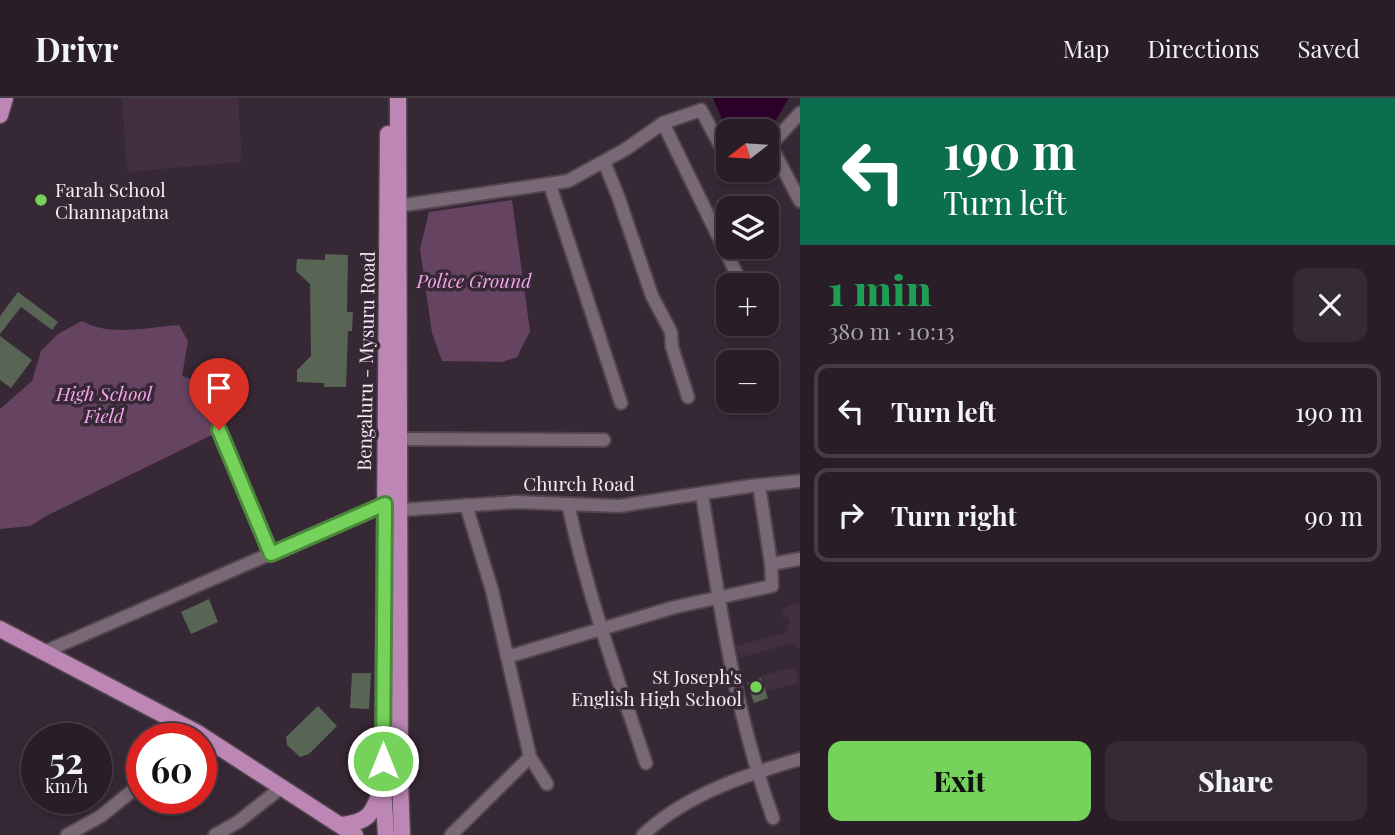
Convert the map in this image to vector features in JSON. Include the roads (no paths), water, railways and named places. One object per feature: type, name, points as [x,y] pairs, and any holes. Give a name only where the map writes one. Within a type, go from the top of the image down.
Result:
[{"type":"main road","points":[[0,115],[5,98]]},
{"type":"main road","name":"Bengaluru - Mysuru Road","points":[[386,835],[383,787],[392,507],[394,234],[387,98]]},
{"type":"main road","name":"Bengaluru - Mysuru Road","points":[[394,234],[398,206],[398,98]]},
{"type":"main road","name":"Bengaluru - Mysuru Road","points":[[392,507],[400,439],[393,401]]},
{"type":"main road","points":[[392,507],[402,835]]},
{"type":"main road","points":[[0,629],[169,723]]},
{"type":"main road","points":[[217,750],[282,787],[348,830],[374,810],[383,787]]},
{"type":"street","points":[[398,206],[568,181],[626,149],[663,124],[701,110],[716,138]]},
{"type":"street","points":[[779,137],[800,113]]},
{"type":"street","points":[[663,124],[736,273]]},
{"type":"street","points":[[604,162],[652,296],[671,332],[672,347],[688,397]]},
{"type":"street","points":[[779,165],[800,201]]},
{"type":"street","points":[[550,185],[621,403]]},
{"type":"street","points":[[219,430],[271,554]]},
{"type":"street","points":[[400,439],[604,440]]},
{"type":"street","name":"Church Road","points":[[44,652],[271,554],[392,507],[517,502],[619,506],[800,481]]},
{"type":"street","points":[[507,657],[600,628],[718,597],[772,586],[759,485]]},
{"type":"street","points":[[702,494],[718,597],[737,692],[757,772],[773,818]]},
{"type":"street","points":[[568,504],[584,577],[646,763]]},
{"type":"street","points":[[466,505],[492,590],[530,757],[547,785]]},
{"type":"street","points":[[771,564],[800,559]]},
{"type":"street","points":[[451,835],[530,757]]},
{"type":"street","points":[[643,835],[674,810],[757,772],[800,759]]},
{"type":"street","points":[[215,835],[238,822],[282,787]]},
{"type":"street","points":[[67,835],[101,816],[126,796]]},
{"type":"place","name":"Farah School Channapatna","points":[[41,200]]},
{"type":"place","name":"St Joseph's English High School","points":[[756,687]]},
{"type":"park label","name":"Police Ground","points":[[474,280]]},
{"type":"park label","name":"High School Field","points":[[104,404]]}]
